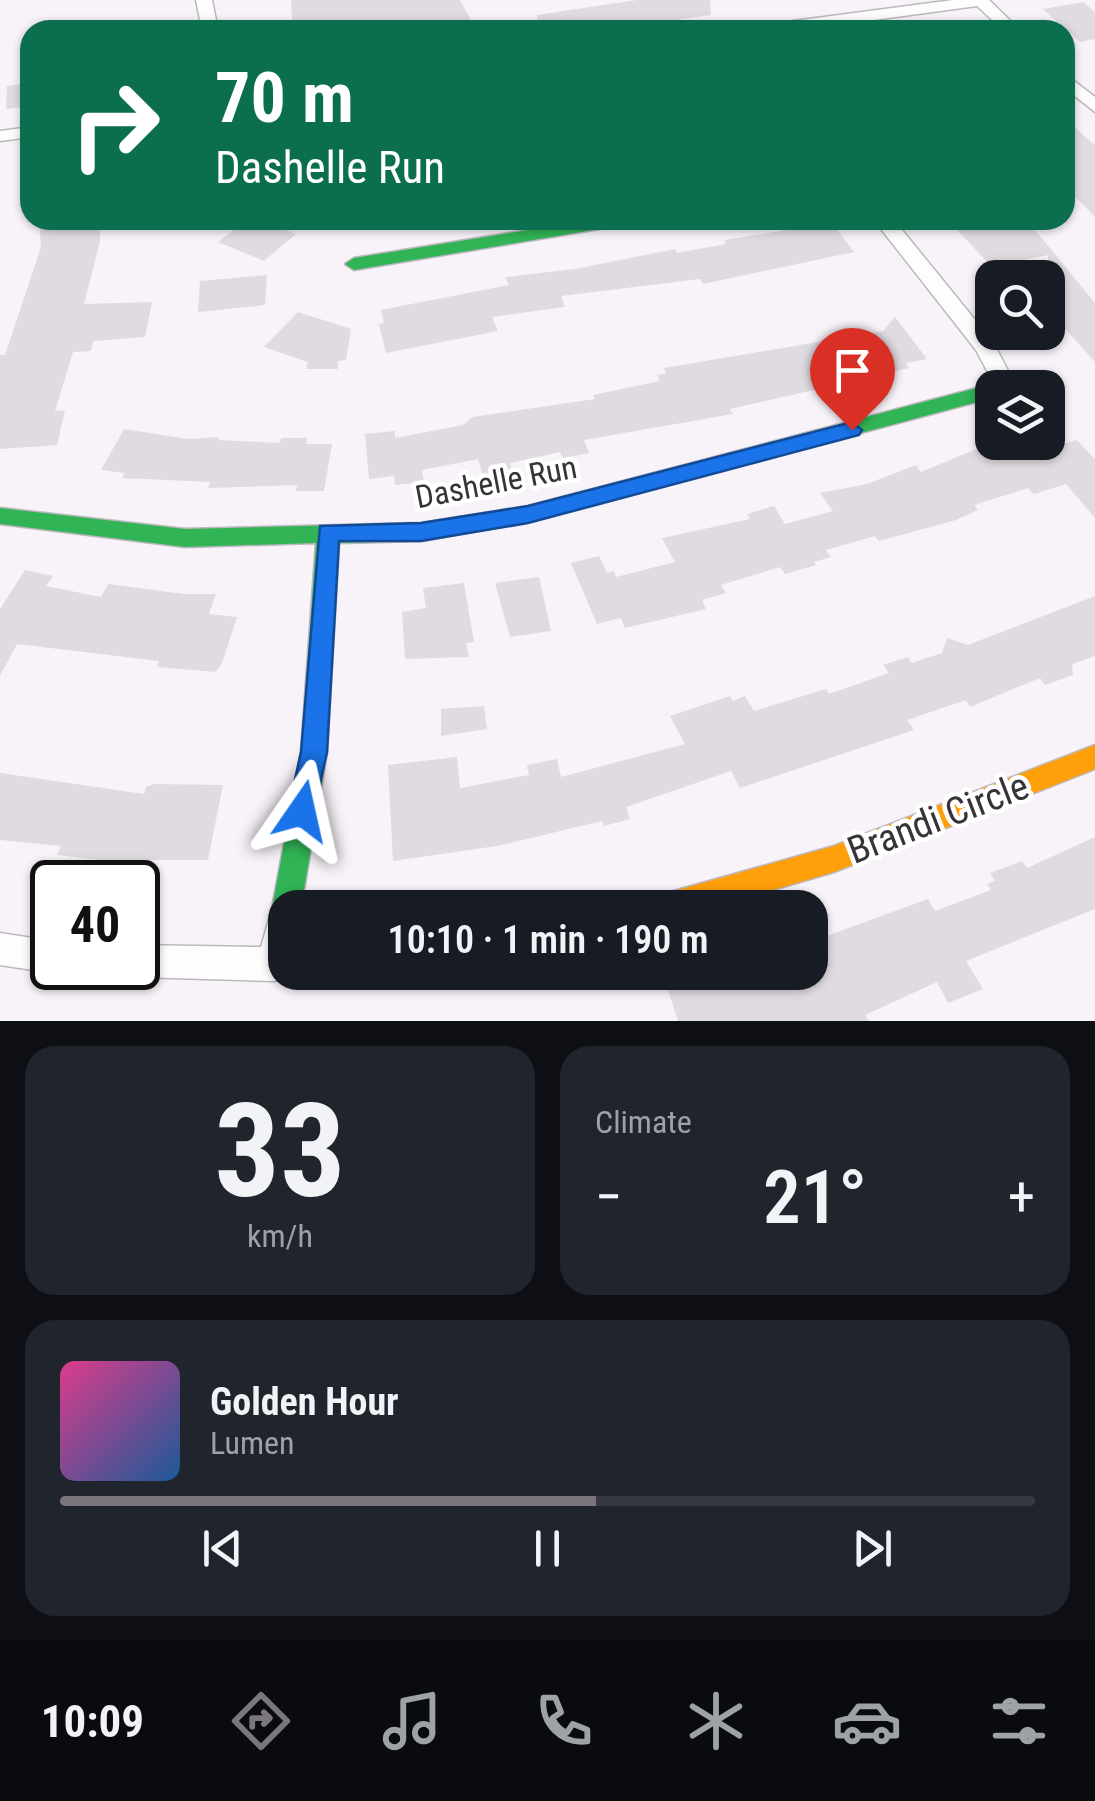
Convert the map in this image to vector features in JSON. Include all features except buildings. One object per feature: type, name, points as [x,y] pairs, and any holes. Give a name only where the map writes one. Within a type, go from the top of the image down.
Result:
[{"type":"street","points":[[838,20],[980,1],[1001,20]]},
{"type":"street","points":[[1075,88],[1095,107]]},
{"type":"street","points":[[354,264],[563,230]]},
{"type":"street","points":[[892,230],[985,347],[999,370]]},
{"type":"street","name":"Dashelle Run","points":[[0,516],[185,538],[421,532],[528,514],[975,396]]},
{"type":"street","points":[[290,890],[314,752],[328,532]]},
{"type":"street","name":"Brandi Circle","points":[[725,890],[834,858],[1095,756]]},
{"type":"street","points":[[0,949],[30,954]]},
{"type":"street","points":[[160,962],[268,965]]},
{"type":"traffic: fast","points":[[354,264],[562,230]]},
{"type":"traffic: fast","points":[[0,516],[185,538],[421,532],[528,514],[975,396]]},
{"type":"traffic: fast","points":[[289,890],[314,752],[328,533]]},
{"type":"traffic: slow","points":[[726,890],[834,859],[1095,757]]},
{"type":"route","points":[[302,811],[314,752],[328,532],[421,532],[528,514],[852,430]]}]
